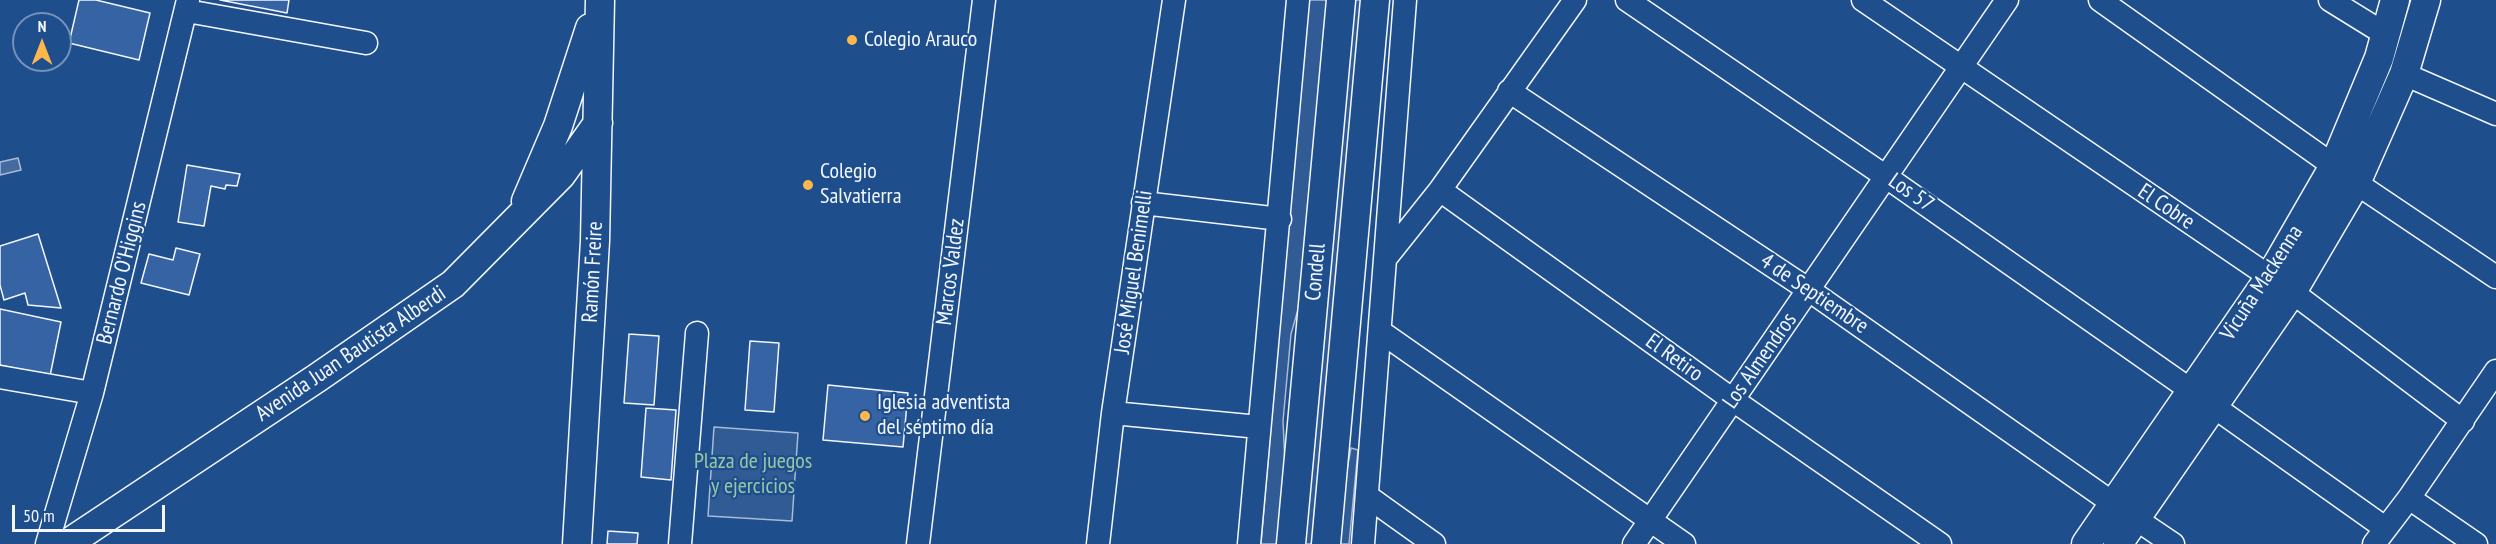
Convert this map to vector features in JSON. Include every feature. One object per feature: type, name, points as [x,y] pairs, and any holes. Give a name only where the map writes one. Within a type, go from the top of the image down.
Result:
[{"type":"main road","points":[[516,222],[558,126],[589,32],[595,0]]},
{"type":"main road","name":"Ramón Freire","points":[[577,544],[596,241],[600,0]]},
{"type":"main road","name":"Condell","points":[[1291,544],[1341,0]]},
{"type":"main road","name":"Condell","points":[[1326,544],[1375,0]]},
{"type":"main road","name":"Vicuña Mackenna","points":[[2345,174],[2395,0]]},
{"type":"main road","name":"Vicuña Mackenna","points":[[2086,544],[2125,511],[2281,284],[2404,74],[2426,0]]},
{"type":"main road","name":"Avenida Juan Bautista Alberdi","points":[[74,542],[453,285],[561,175],[598,123]]},
{"type":"main road","points":[[561,175],[573,177],[596,189]]},
{"type":"main road","name":"Vicuña Mackenna","points":[[2118,544],[2125,511]]},
{"type":"street","name":"Marcos Valdez","points":[[918,544],[984,0]]},
{"type":"street","name":"José Miguel Benimelli","points":[[1098,544],[1113,413],[1174,0]]},
{"type":"street","points":[[1249,544],[1298,0]]},
{"type":"street","points":[[1363,544],[1406,0]]},
{"type":"street","points":[[1385,259],[1440,190],[1575,0]]},
{"type":"street","name":"Los 57","points":[[1627,0],[1886,176],[2203,398],[2380,536]]},
{"type":"street","name":"El Cobre","points":[[1863,0],[2281,284],[2463,420]]},
{"type":"street","name":"Los Almendros","points":[[1635,544],[2007,0]]},
{"type":"street","points":[[2100,0],[2345,174],[2496,277]]},
{"type":"street","points":[[2330,0],[2385,34]]},
{"type":"street","points":[[188,5],[366,43]]},
{"type":"street","name":"Bernardo O'Higgins","points":[[47,544],[92,393],[188,5]]},
{"type":"street","points":[[2404,74],[2496,114]]},
{"type":"street","name":"4 de Septiembre","points":[[1509,92],[1809,290],[2173,544]]},
{"type":"street","name":"El Retiro","points":[[1440,190],[1733,400],[1940,544]]},
{"type":"street","points":[[1143,203],[1280,219]]},
{"type":"street","points":[[1381,332],[1684,544]]},
{"type":"street","points":[[680,544],[697,333]]},
{"type":"street","points":[[2380,536],[2496,372]]},
{"type":"street","points":[[0,377],[92,393]]},
{"type":"street","points":[[1113,413],[1259,427]]},
{"type":"street","points":[[1367,496],[1434,544]]},
{"type":"street","points":[[2409,498],[2476,544]]},
{"type":"shaded area","points":[[1307,0],[1331,0],[1301,299],[1291,334],[1283,421],[1286,485],[1281,544],[1261,544]]},
{"type":"shaded area","points":[[1350,0],[1363,0],[1314,544],[1301,544]]},
{"type":"shaded area","points":[[18,158],[21,170],[0,175],[0,162]]},
{"type":"shaded area","name":"Plaza de juegos y ejercicios","points":[[714,427],[798,433],[792,521],[708,516]]},
{"type":"shaded area","points":[[1351,448],[1358,450],[1349,544],[1333,544]]},
{"type":"building","points":[[79,0],[96,0],[150,13],[139,60],[72,44],[72,30]]},
{"type":"building","points":[[220,0],[289,0],[287,13]]},
{"type":"building","points":[[187,165],[240,174],[237,186],[226,185],[225,189],[211,186],[204,226],[178,222]]},
{"type":"building","points":[[38,234],[61,308],[28,305],[25,293],[4,300],[0,285],[0,246]]},
{"type":"building","points":[[176,248],[200,254],[189,295],[141,283],[149,254],[173,260]]},
{"type":"building","points":[[0,309],[61,322],[50,376],[0,365]]},
{"type":"building","points":[[629,334],[659,336],[654,405],[624,403]]},
{"type":"building","points":[[750,341],[779,343],[774,412],[745,410]]},
{"type":"building","name":"Iglesia adventista del séptimo día","points":[[828,385],[908,393],[903,447],[823,440]]},
{"type":"building","points":[[646,408],[676,410],[671,480],[641,477]]},
{"type":"building","points":[[608,531],[638,533],[637,544],[607,544]]},
{"type":"place","name":"Colegio Arauco","points":[[852,40]]},
{"type":"place","name":"Colegio Salvatierra","points":[[808,185]]},
{"type":"place","name":"Iglesia adventista del séptimo día","points":[[865,416]]}]
